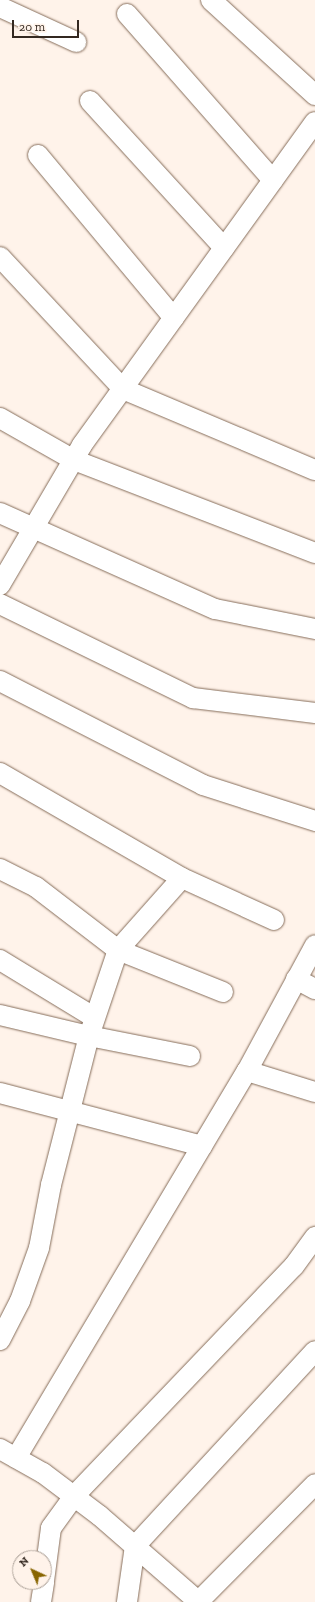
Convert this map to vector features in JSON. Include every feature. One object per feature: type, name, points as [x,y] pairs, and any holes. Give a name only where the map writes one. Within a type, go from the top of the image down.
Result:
[{"type":"street","points":[[212,0],[315,95]]},
{"type":"street","points":[[0,6],[76,42]]},
{"type":"street","points":[[127,14],[273,180]]},
{"type":"street","points":[[90,101],[224,248]]},
{"type":"street","points":[[0,585],[74,460],[123,389],[315,122]]},
{"type":"street","points":[[38,155],[174,318]]},
{"type":"street","points":[[0,257],[123,389],[315,470]]},
{"type":"street","points":[[0,418],[74,460],[315,553]]},
{"type":"street","points":[[0,513],[35,526],[215,609],[315,630]]},
{"type":"street","points":[[0,604],[193,698],[315,713]]},
{"type":"street","points":[[0,681],[203,785],[315,821]]},
{"type":"street","points":[[0,773],[182,878],[274,920]]},
{"type":"street","points":[[0,869],[36,887],[118,950],[223,992]]},
{"type":"street","points":[[0,1340],[20,1301],[39,1248],[51,1184],[89,1036],[118,950],[182,878]]},
{"type":"street","points":[[315,945],[247,1071],[202,1146],[8,1453],[43,1473],[74,1496],[135,1546],[198,1602],[315,1484]]},
{"type":"street","points":[[0,960],[95,1018]]},
{"type":"street","points":[[296,979],[315,989]]},
{"type":"street","points":[[0,1015],[89,1036],[190,1056]]},
{"type":"street","points":[[247,1071],[315,1092]]},
{"type":"street","points":[[0,1093],[202,1146]]},
{"type":"street","points":[[49,1550],[52,1528],[74,1496],[294,1266],[315,1237]]},
{"type":"street","points":[[127,1602],[135,1546],[315,1351]]},
{"type":"street","points":[[41,1602],[43,1590]]}]
